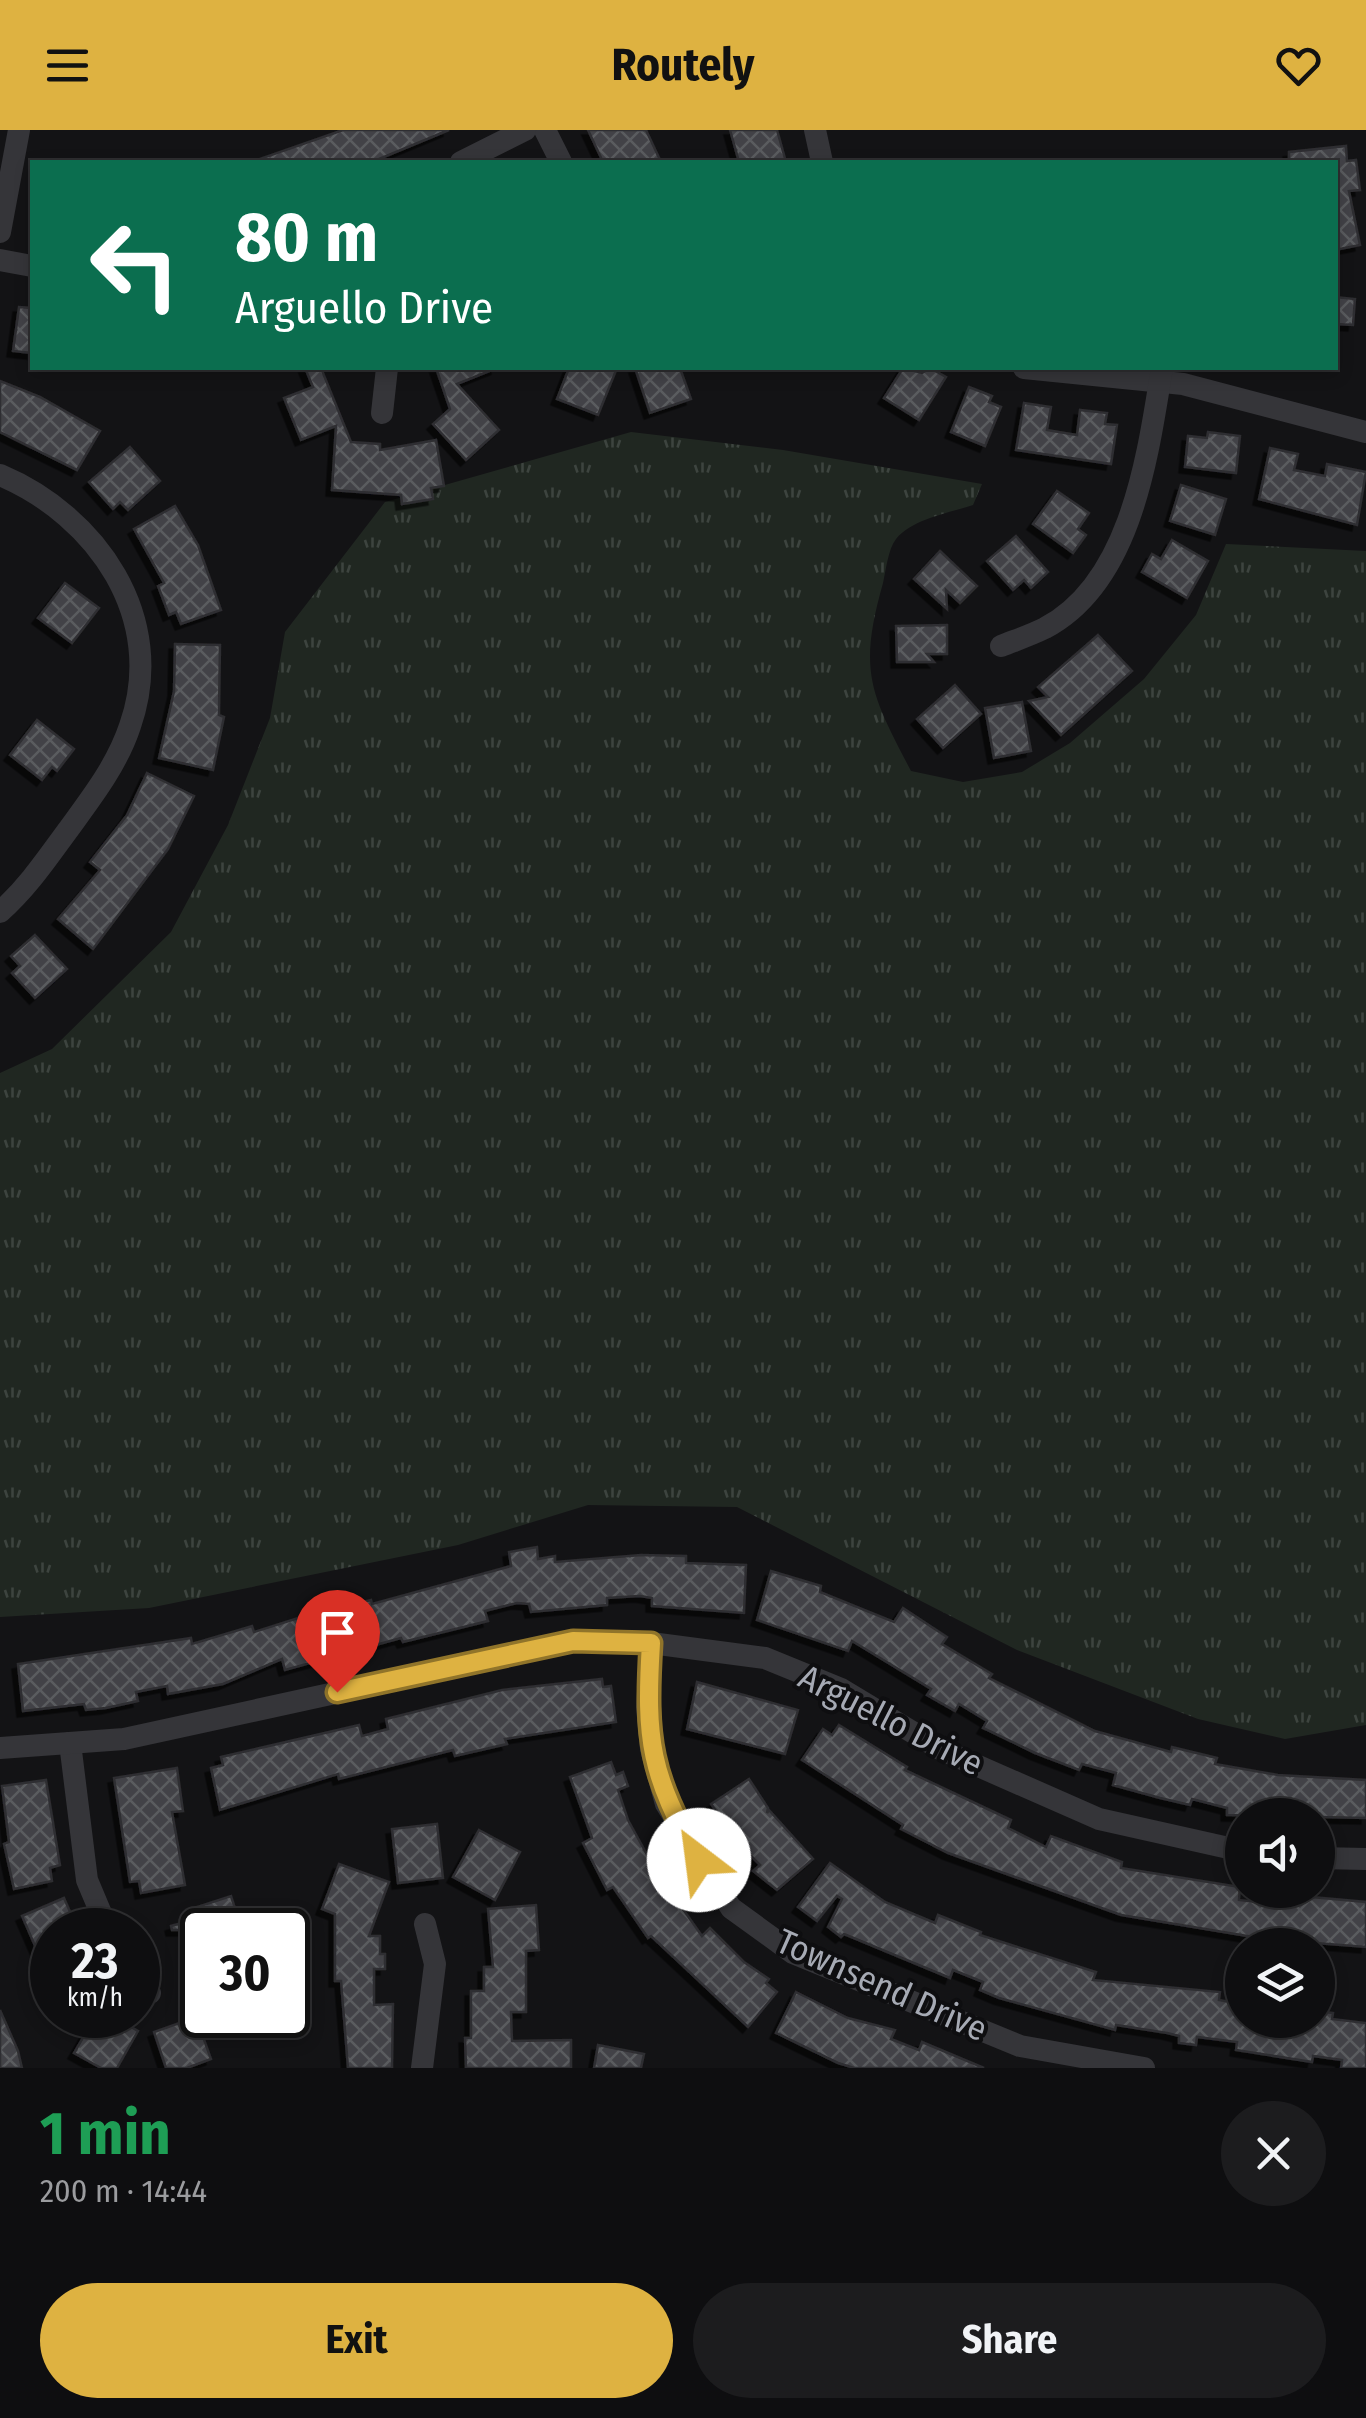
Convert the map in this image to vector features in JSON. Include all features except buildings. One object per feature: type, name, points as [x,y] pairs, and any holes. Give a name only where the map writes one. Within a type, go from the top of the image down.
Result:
[{"type":"street","points":[[0,232],[19,130]]},
{"type":"street","points":[[465,160],[525,130]]},
{"type":"street","points":[[545,130],[560,160]]},
{"type":"street","points":[[815,130],[822,160]]},
{"type":"street","points":[[0,260],[30,266]]},
{"type":"street","points":[[382,413],[388,370]]},
{"type":"street","points":[[1070,370],[1161,374],[1365,428]]},
{"type":"street","points":[[1002,646],[1048,627],[1095,581],[1112,552],[1144,482],[1161,374]]},
{"type":"street","points":[[0,476],[36,490],[62,508],[102,550],[122,586],[137,642],[139,681],[131,724],[111,770],[24,891],[0,912]]},
{"type":"street","name":"Arguello Drive","points":[[0,1748],[124,1739],[573,1641],[651,1643],[766,1658],[841,1690],[942,1750],[1099,1819],[1225,1846]]},
{"type":"street","name":"Townsend Drive","points":[[651,1643],[648,1720],[666,1804],[732,1908],[793,1953],[1020,2046],[1144,2068]]},
{"type":"street","points":[[70,1743],[87,1880],[99,1908]]},
{"type":"street","points":[[1335,1858],[1366,1859]]},
{"type":"street","points":[[422,2068],[434,1964],[425,1924]]},
{"type":"green space","points":[[631,432],[783,450],[982,484],[973,505],[921,522],[896,539],[871,639],[872,681],[886,721],[911,771],[963,782],[1022,772],[1070,743],[1144,679],[1196,615],[1226,544],[1366,551],[1366,1725],[1285,1739],[1198,1719],[1017,1650],[737,1507],[588,1505],[458,1545],[149,1608],[0,1617],[0,1073],[52,1049],[171,932],[228,825],[270,718],[285,632],[385,502]]},
{"type":"route","points":[[337,1692],[573,1641],[651,1643],[647,1706],[651,1749],[666,1804],[699,1860]]}]
